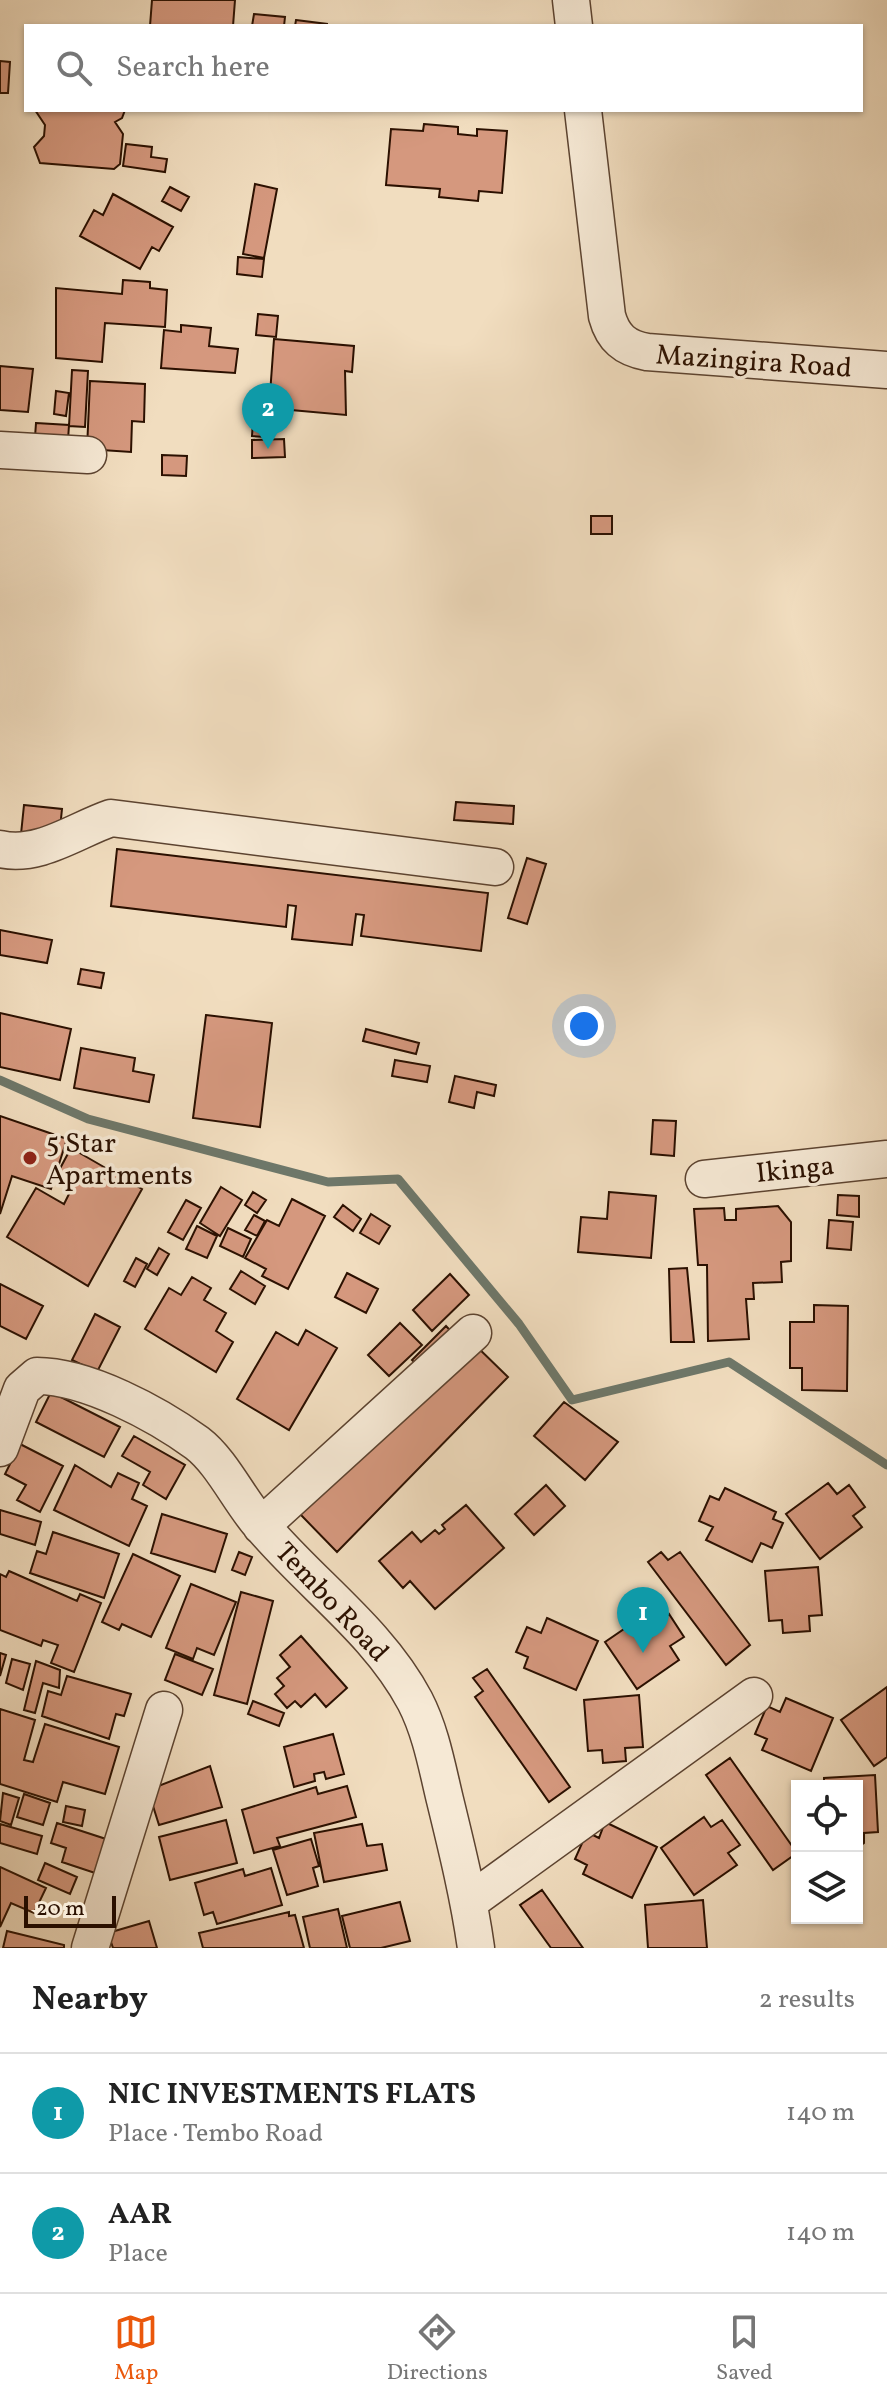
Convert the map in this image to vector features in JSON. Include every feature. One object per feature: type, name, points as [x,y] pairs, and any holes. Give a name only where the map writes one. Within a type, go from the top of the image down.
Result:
[{"type":"street","points":[[571,0],[574,24]]},
{"type":"street","name":"Mazingira Road","points":[[583,112],[607,316],[616,337],[635,350],[647,352],[887,370]]},
{"type":"street","points":[[0,450],[88,455]]},
{"type":"street","points":[[0,849],[57,843],[82,828],[111,818],[495,867]]},
{"type":"street","name":"Ikinga","points":[[704,1179],[887,1159]]},
{"type":"street","points":[[261,1526],[473,1333]]},
{"type":"street","name":"Tembo Road","points":[[0,1448],[22,1389],[37,1376],[59,1379],[134,1403],[200,1445],[261,1526],[324,1587],[386,1658],[416,1704],[431,1742],[469,1902],[476,1948]]},
{"type":"street","points":[[469,1902],[754,1696]]},
{"type":"street","points":[[90,1948],[164,1710]]},
{"type":"building","points":[[152,0],[235,0],[233,24],[150,24]]},
{"type":"building","points":[[254,14],[285,17],[284,24],[252,24]]},
{"type":"building","points":[[296,20],[327,24],[295,24]]},
{"type":"building","points":[[0,61],[10,62],[8,93],[0,93]]},
{"type":"building","points":[[36,112],[124,112],[122,118],[115,122],[123,134],[120,164],[114,169],[40,163],[34,147],[44,136],[45,125]]},
{"type":"building","points":[[424,124],[458,127],[458,134],[477,136],[477,129],[507,131],[502,193],[479,191],[478,201],[439,197],[440,189],[386,185],[391,129],[423,131]]},
{"type":"building","points":[[126,144],[152,147],[151,157],[167,159],[165,172],[123,166]]},
{"type":"building","points":[[255,184],[277,189],[264,258],[243,254]]},
{"type":"building","points":[[170,187],[189,197],[181,211],[162,201]]},
{"type":"building","points":[[113,194],[173,227],[159,251],[152,247],[140,269],[80,236],[94,210],[103,215]]},
{"type":"building","points":[[238,257],[264,259],[262,277],[237,274]]},
{"type":"building","points":[[123,280],[150,282],[150,288],[167,290],[165,327],[105,323],[102,362],[56,358],[56,288],[122,294]]},
{"type":"building","points":[[258,314],[278,316],[276,337],[256,335]]},
{"type":"building","points":[[181,325],[211,328],[209,346],[238,349],[235,373],[161,368],[164,330],[181,332]]},
{"type":"building","points":[[274,339],[354,346],[352,372],[345,371],[346,415],[269,408]]},
{"type":"building","points":[[0,366],[33,369],[28,412],[0,410]]},
{"type":"building","points":[[72,370],[88,371],[85,427],[69,426]]},
{"type":"building","points":[[90,381],[145,384],[144,422],[132,421],[131,452],[87,449]]},
{"type":"building","points":[[56,391],[69,393],[66,416],[54,414]]},
{"type":"building","points":[[254,406],[267,407],[264,437],[252,436]]},
{"type":"building","points":[[36,423],[69,425],[68,440],[35,437]]},
{"type":"building","points":[[284,439],[285,457],[252,458],[252,440]]},
{"type":"building","points":[[162,455],[187,456],[186,476],[162,475]]},
{"type":"building","points":[[591,516],[612,516],[612,534],[591,534]]},
{"type":"building","points":[[456,802],[514,806],[513,824],[454,820]]},
{"type":"building","points":[[24,805],[62,809],[59,838],[21,834]]},
{"type":"building","points":[[117,849],[488,893],[481,951],[361,936],[364,915],[356,914],[352,945],[292,939],[296,906],[288,905],[286,927],[111,906]]},
{"type":"building","points":[[527,858],[546,864],[527,924],[508,918]]},
{"type":"building","points":[[0,930],[52,940],[47,963],[0,955]]},
{"type":"building","points":[[81,969],[104,973],[101,988],[78,984]]},
{"type":"building","points":[[0,1013],[71,1029],[60,1080],[0,1067]]},
{"type":"building","points":[[206,1015],[272,1023],[260,1127],[193,1118]]},
{"type":"building","points":[[366,1029],[419,1043],[416,1054],[363,1041]]},
{"type":"building","points":[[81,1048],[135,1058],[133,1071],[154,1075],[149,1102],[74,1088]]},
{"type":"building","points":[[395,1060],[430,1066],[427,1082],[392,1076]]},
{"type":"building","points":[[455,1076],[496,1085],[494,1096],[477,1092],[474,1108],[449,1102]]},
{"type":"building","name":"5 Star Apartments","points":[[0,1116],[67,1139],[51,1189],[12,1176],[0,1214]]},
{"type":"building","points":[[653,1120],[676,1121],[674,1156],[651,1154]]},
{"type":"building","points":[[71,1148],[142,1189],[88,1286],[7,1237],[36,1188],[64,1204],[73,1186],[56,1176]]},
{"type":"building","points":[[221,1187],[242,1200],[220,1236],[200,1223]]},
{"type":"building","points":[[253,1192],[266,1200],[257,1213],[245,1205]]},
{"type":"building","points":[[609,1192],[656,1196],[651,1258],[578,1252],[581,1217],[607,1219]]},
{"type":"building","points":[[838,1195],[859,1196],[859,1217],[837,1215]]},
{"type":"building","points":[[292,1199],[325,1216],[288,1289],[262,1276],[266,1269],[245,1258],[267,1220],[279,1226]]},
{"type":"building","points":[[186,1200],[201,1208],[183,1240],[168,1232]]},
{"type":"building","points":[[343,1205],[361,1219],[353,1231],[334,1217]]},
{"type":"building","points":[[778,1206],[791,1222],[791,1261],[781,1262],[782,1282],[753,1283],[754,1299],[746,1299],[749,1339],[708,1341],[707,1265],[698,1265],[694,1209],[724,1208],[725,1220],[736,1220],[736,1209]]},
{"type":"building","points":[[371,1214],[390,1226],[379,1244],[360,1233]]},
{"type":"building","points":[[254,1215],[265,1221],[257,1236],[245,1230]]},
{"type":"building","points":[[829,1220],[853,1222],[851,1250],[827,1248]]},
{"type":"building","points":[[197,1226],[217,1236],[207,1258],[186,1249]]},
{"type":"building","points":[[228,1228],[251,1239],[243,1257],[220,1246]]},
{"type":"building","points":[[159,1248],[169,1254],[157,1275],[147,1269]]},
{"type":"building","points":[[136,1258],[147,1264],[135,1287],[124,1281]]},
{"type":"building","points":[[687,1268],[694,1342],[671,1342],[669,1269]]},
{"type":"building","points":[[241,1271],[265,1286],[255,1304],[230,1289]]},
{"type":"building","points":[[347,1273],[378,1289],[366,1313],[335,1297]]},
{"type":"building","points":[[450,1274],[469,1295],[432,1331],[413,1310]]},
{"type":"building","points":[[192,1277],[211,1288],[204,1300],[226,1313],[216,1331],[233,1342],[216,1372],[145,1329],[169,1288],[181,1295]]},
{"type":"building","points":[[0,1284],[43,1306],[26,1339],[0,1326]]},
{"type":"building","points":[[814,1305],[848,1306],[847,1391],[802,1390],[802,1368],[790,1368],[790,1322],[814,1322]]},
{"type":"building","points":[[95,1314],[120,1327],[97,1372],[72,1360]]},
{"type":"building","points":[[400,1323],[422,1345],[389,1376],[368,1355]]},
{"type":"building","points":[[446,1326],[459,1340],[425,1373],[412,1360]]},
{"type":"building","points":[[306,1330],[337,1348],[289,1430],[237,1399],[276,1332],[298,1345]]},
{"type":"building","points":[[471,1341],[508,1377],[337,1552],[300,1514]]},
{"type":"building","points":[[51,1392],[120,1427],[104,1457],[36,1422]]},
{"type":"building","points":[[564,1402],[618,1442],[585,1480],[534,1436]]},
{"type":"building","points":[[134,1436],[185,1465],[166,1499],[143,1485],[150,1472],[122,1456]]},
{"type":"building","points":[[20,1444],[63,1466],[40,1512],[17,1500],[26,1485],[5,1474]]},
{"type":"building","points":[[75,1465],[111,1487],[118,1473],[139,1483],[132,1499],[147,1506],[129,1546],[54,1510]]},
{"type":"building","points":[[828,1483],[837,1494],[849,1485],[865,1507],[853,1516],[862,1527],[820,1559],[786,1514]]},
{"type":"building","points":[[546,1485],[565,1506],[534,1535],[515,1514]]},
{"type":"building","points":[[725,1488],[776,1512],[773,1519],[783,1523],[772,1548],[761,1543],[752,1562],[706,1540],[713,1527],[699,1521],[710,1496],[719,1500]]},
{"type":"building","points":[[466,1505],[504,1548],[435,1609],[410,1581],[403,1588],[379,1561],[412,1532],[421,1542],[435,1530],[439,1534],[445,1529],[442,1525]]},
{"type":"building","points":[[0,1510],[41,1522],[35,1545],[0,1534]]},
{"type":"building","points":[[162,1514],[227,1534],[215,1572],[151,1553]]},
{"type":"building","points":[[53,1532],[119,1554],[104,1598],[30,1573],[37,1551],[46,1554]]},
{"type":"building","points":[[239,1552],[252,1557],[245,1575],[232,1570]]},
{"type":"building","points":[[661,1552],[668,1560],[680,1552],[750,1645],[726,1665],[648,1562]]},
{"type":"building","points":[[133,1554],[180,1576],[151,1637],[122,1624],[119,1630],[102,1622]]},
{"type":"building","points":[[818,1567],[822,1615],[809,1616],[810,1631],[783,1633],[782,1620],[769,1621],[765,1571]]},
{"type":"building","points":[[9,1571],[77,1601],[80,1594],[101,1603],[74,1672],[51,1663],[58,1645],[43,1640],[41,1646],[0,1630],[0,1574],[6,1577]]},
{"type":"building","points":[[191,1584],[236,1602],[214,1655],[197,1648],[193,1659],[166,1648]]},
{"type":"building","points":[[241,1592],[273,1601],[247,1704],[214,1695]]},
{"type":"building","points":[[649,1612],[656,1623],[669,1614],[684,1637],[670,1646],[679,1660],[637,1689],[605,1642]]},
{"type":"building","points":[[547,1618],[598,1641],[576,1690],[524,1668],[528,1657],[516,1652],[527,1627],[541,1633]]},
{"type":"building","points":[[301,1636],[347,1688],[326,1707],[315,1694],[301,1707],[295,1701],[287,1708],[275,1694],[284,1686],[277,1678],[290,1667],[280,1655]]},
{"type":"building","points":[[0,1653],[6,1655],[0,1676]]},
{"type":"building","points":[[175,1654],[213,1669],[202,1695],[165,1680]]},
{"type":"building","points":[[12,1659],[30,1664],[23,1690],[6,1683]]},
{"type":"building","points":[[36,1661],[60,1670],[59,1688],[43,1683],[35,1713],[24,1710]]},
{"type":"building","points":[[487,1669],[570,1787],[549,1802],[475,1697],[483,1691],[473,1678]]},
{"type":"building","points":[[67,1676],[131,1694],[124,1716],[116,1714],[109,1739],[42,1716],[48,1691],[61,1695]]},
{"type":"building","points":[[887,1687],[887,1757],[874,1766],[841,1720]]},
{"type":"building","points":[[639,1695],[643,1747],[625,1748],[626,1761],[603,1763],[602,1750],[588,1751],[584,1700]]},
{"type":"building","points":[[786,1698],[833,1718],[811,1771],[762,1750],[767,1739],[755,1734],[767,1706],[780,1712]]},
{"type":"building","points":[[253,1701],[284,1713],[279,1726],[248,1714]]},
{"type":"building","points":[[0,1709],[35,1720],[24,1760],[33,1762],[45,1724],[119,1747],[105,1794],[63,1782],[57,1802],[0,1784]]},
{"type":"building","points":[[333,1734],[344,1774],[326,1779],[324,1772],[314,1774],[315,1781],[294,1787],[284,1747]]},
{"type":"building","points":[[730,1758],[791,1844],[791,1857],[773,1870],[706,1775]]},
{"type":"building","points":[[210,1766],[222,1807],[159,1825],[148,1790]]},
{"type":"building","points":[[875,1775],[878,1832],[864,1833],[863,1844],[863,1780],[824,1778]]},
{"type":"building","points":[[347,1786],[356,1817],[277,1838],[280,1846],[254,1853],[242,1810],[316,1787],[318,1794]]},
{"type":"building","points":[[3,1793],[19,1798],[11,1825],[0,1821]]},
{"type":"building","points":[[24,1794],[50,1803],[43,1825],[17,1817]]},
{"type":"building","points":[[66,1806],[85,1810],[82,1826],[63,1822]]},
{"type":"building","points":[[704,1817],[711,1827],[722,1820],[740,1845],[728,1853],[737,1865],[694,1895],[661,1848]]},
{"type":"building","points":[[226,1820],[237,1863],[170,1880],[159,1837]]},
{"type":"building","points":[[605,1822],[657,1847],[632,1898],[583,1874],[587,1865],[575,1859],[587,1832],[599,1838]]},
{"type":"building","points":[[57,1823],[109,1840],[98,1874],[62,1862],[66,1848],[51,1843]]},
{"type":"building","points":[[0,1824],[42,1836],[37,1854],[0,1843]]},
{"type":"building","points":[[362,1824],[367,1846],[382,1844],[387,1870],[324,1882],[314,1833]]},
{"type":"building","points":[[311,1839],[319,1866],[313,1868],[318,1886],[287,1895],[273,1850]]},
{"type":"building","points":[[45,1863],[77,1877],[70,1894],[38,1880]]},
{"type":"building","points":[[0,1867],[46,1888],[34,1913],[11,1903],[0,1927]]},
{"type":"building","points":[[271,1868],[282,1905],[217,1924],[213,1912],[204,1915],[195,1883],[243,1869],[245,1876]]},
{"type":"building","points":[[542,1890],[583,1948],[551,1948],[520,1905]]},
{"type":"building","points":[[703,1900],[707,1948],[648,1948],[645,1905]]},
{"type":"building","points":[[400,1902],[410,1941],[381,1948],[350,1948],[342,1916]]},
{"type":"building","points":[[338,1909],[347,1948],[310,1948],[303,1917]]},
{"type":"building","points":[[289,1912],[289,1916],[295,1915],[304,1948],[203,1948],[199,1933]]},
{"type":"building","points":[[149,1921],[157,1948],[113,1948],[108,1933]]},
{"type":"building","points":[[7,1931],[64,1945],[64,1948],[3,1948]]},
{"type":"waterway","points":[[0,1080],[88,1119],[328,1182],[398,1179],[519,1324],[572,1400],[729,1362],[887,1465]]},
{"type":"place","name":"AAR","points":[[268,449]]},
{"type":"place","name":"5 Star Apartments","points":[[30,1158]]},
{"type":"place","name":"NIC INVESTMENTS FLATS","points":[[643,1653]]}]
